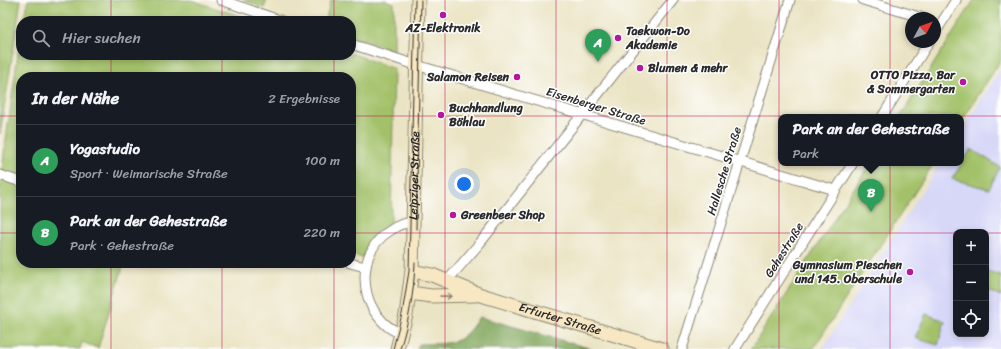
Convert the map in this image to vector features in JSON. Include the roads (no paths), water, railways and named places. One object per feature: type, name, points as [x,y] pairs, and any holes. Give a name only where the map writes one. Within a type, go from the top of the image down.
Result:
[{"type":"main road","name":"Leipziger Straße","points":[[397,349],[402,333],[410,293],[412,271],[418,0]]},
{"type":"main road","name":"Erfurter Straße","points":[[412,271],[432,275],[481,295],[662,349]]},
{"type":"main road","name":"Erfurter Straße","points":[[410,293],[432,296],[481,295]]},
{"type":"street","points":[[221,0],[267,16]]},
{"type":"street","points":[[447,281],[480,243],[673,0]]},
{"type":"street","name":"Hallesche Straße","points":[[682,349],[790,0]]},
{"type":"street","points":[[863,0],[905,13]]},
{"type":"street","points":[[941,18],[956,0]]},
{"type":"street","name":"Eisenberger Straße","points":[[356,46],[417,66],[835,190]]},
{"type":"street","points":[[884,114],[926,48]]},
{"type":"street","name":"Gehestraße","points":[[735,349],[851,166]]},
{"type":"street","points":[[0,176],[16,181]]},
{"type":"street","points":[[402,333],[392,329],[383,322],[371,307],[365,286],[365,267],[369,255],[385,233],[404,223],[414,222]]},
{"type":"street","points":[[356,265],[365,267]]},
{"type":"tram line","points":[[393,349],[402,314],[409,271],[415,0]]},
{"type":"tram line","points":[[416,229],[421,0]]},
{"type":"tram line","points":[[400,349],[406,328],[414,285],[415,263]]},
{"type":"place","name":"AZ-Elektronik","points":[[443,15]]},
{"type":"place","name":"Taekwon-Do Akademie","points":[[618,38]]},
{"type":"place","name":"Yogastudio","points":[[598,62]]},
{"type":"place","name":"Blumen & mehr","points":[[640,68]]},
{"type":"place","name":"Salamon Reisen","points":[[517,77]]},
{"type":"place","name":"OTTO Pizza, Bar & Sommergarten","points":[[963,82]]},
{"type":"place","name":"Buchhandlung Böhlau","points":[[441,115]]},
{"type":"place","name":"Park an der Gehestraße","points":[[871,212]]},
{"type":"place","name":"Greenbeer Shop","points":[[453,215]]},
{"type":"place","name":"Gymnasium Pieschen und 145. Oberschule","points":[[910,272]]}]
